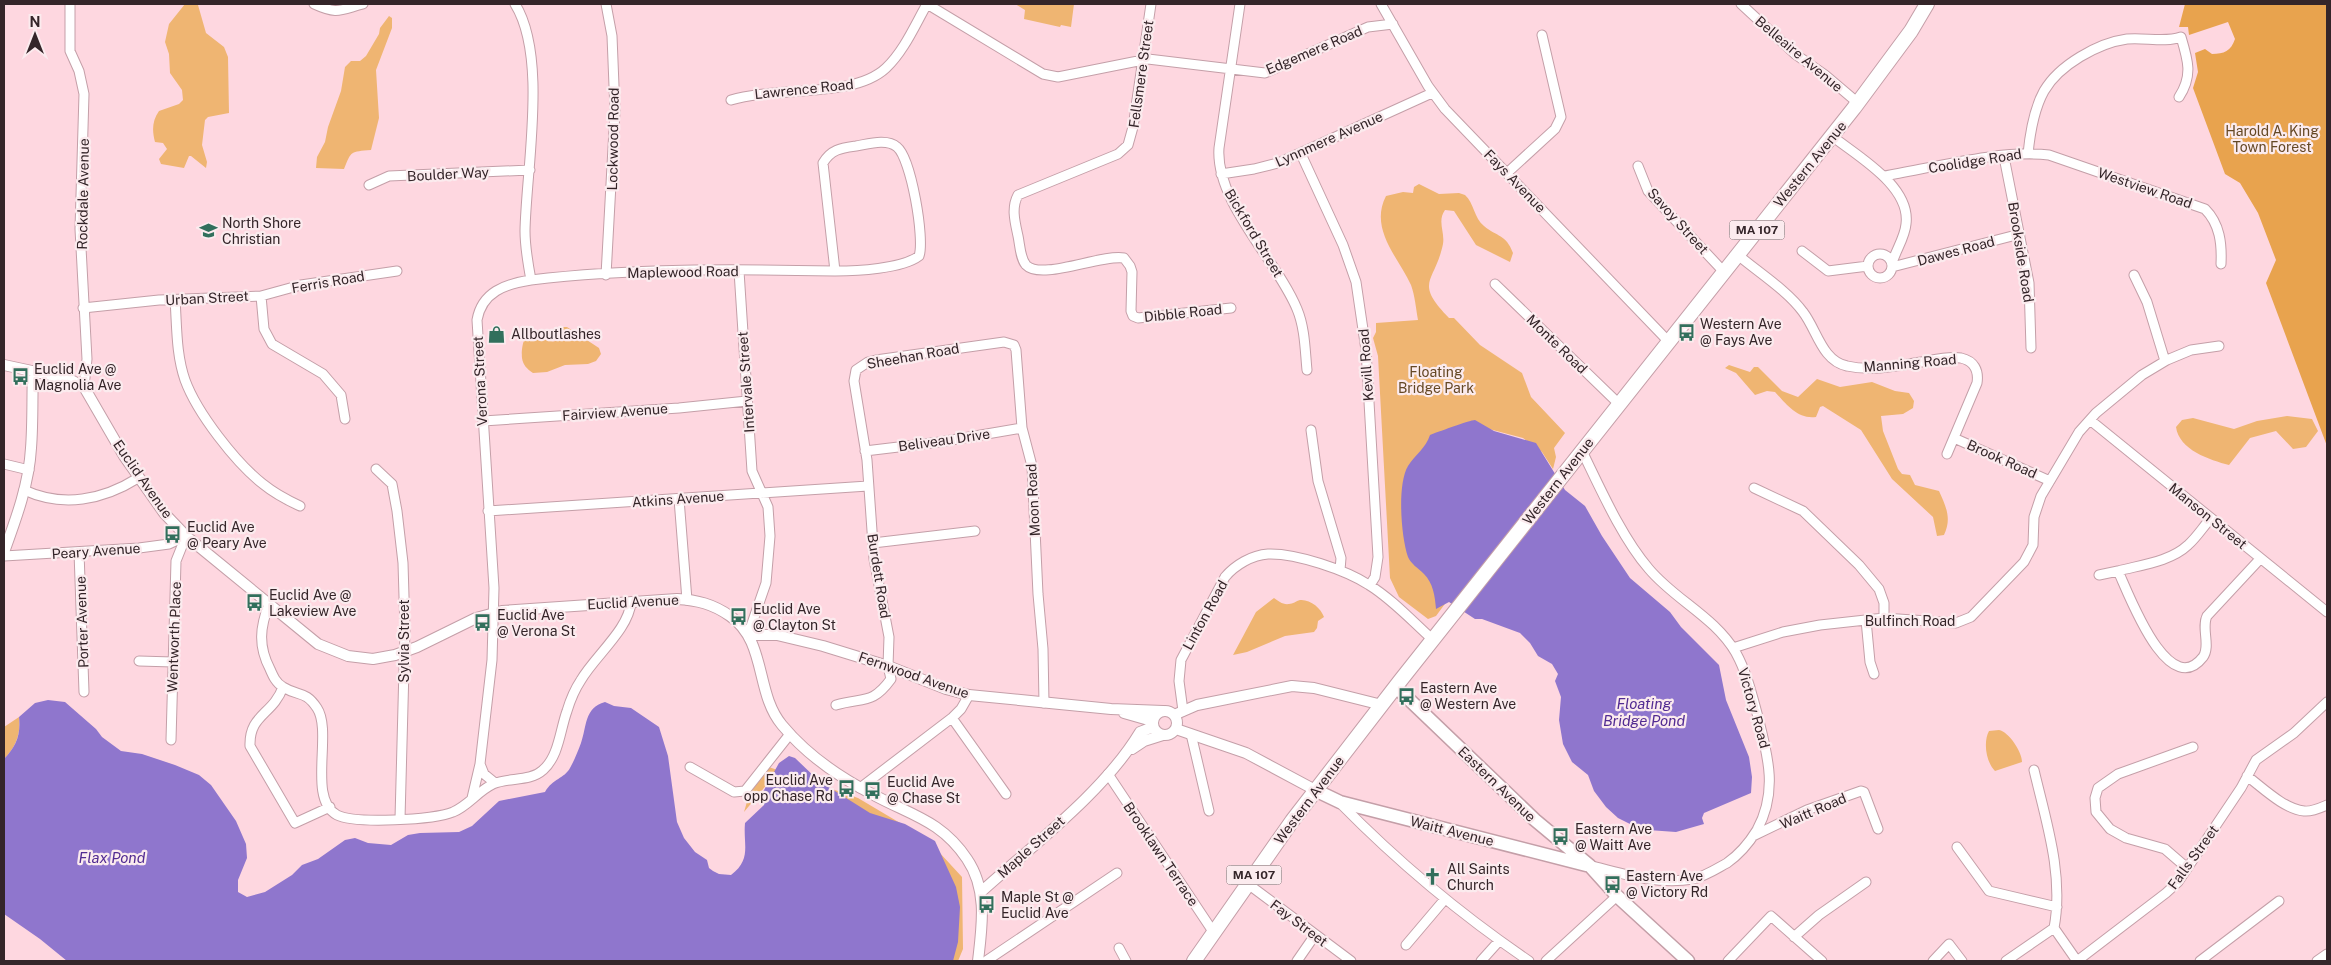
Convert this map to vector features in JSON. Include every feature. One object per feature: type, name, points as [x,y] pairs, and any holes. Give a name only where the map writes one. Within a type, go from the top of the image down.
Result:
[{"type":"main road","name":"Western Avenue","points":[[1194,961],[1292,821],[1317,791],[1432,639],[1858,104],[1911,31],[1927,4]]},
{"type":"main road","name":"Eastern Avenue","points":[[1396,687],[1535,820],[1589,865],[1617,896],[1688,961]]},
{"type":"main road","name":"Waitt Avenue","points":[[1317,791],[1340,802],[1589,865]]},
{"type":"street","name":"Rockdale Avenue","points":[[70,4],[70,51],[79,71],[84,94],[80,229],[86,359],[84,387]]},
{"type":"street","points":[[314,4],[328,10],[344,11],[363,4]]},
{"type":"street","points":[[515,4],[526,31],[530,52],[532,124],[525,232],[531,280]]},
{"type":"street","name":"Lockwood Road","points":[[606,4],[612,36],[616,111],[606,275]]},
{"type":"street","name":"Edgemere Road","points":[[927,4],[1043,74],[1051,76],[1070,76],[1144,60],[1167,60],[1265,72],[1368,27],[1393,24]]},
{"type":"street","name":"Lawrence Road","points":[[731,100],[750,94],[844,87],[866,82],[887,67],[904,44],[927,4]]},
{"type":"street","name":"Fellsmere Street","points":[[1135,317],[1131,310],[1132,272],[1127,260],[1114,257],[1046,270],[1034,270],[1026,265],[1022,256],[1014,205],[1018,195],[1024,191],[1123,150],[1131,138],[1151,4]]},
{"type":"street","name":"Bickford Street","points":[[1240,4],[1219,148],[1221,174],[1229,195],[1297,308],[1303,331],[1307,370]]},
{"type":"street","name":"Fays Avenue","points":[[1381,4],[1432,93],[1444,109],[1669,342]]},
{"type":"street","name":"Belleaire Avenue","points":[[1741,4],[1780,41],[1825,75],[1858,104]]},
{"type":"street","points":[[1507,173],[1556,130],[1559,123],[1561,110],[1546,58],[1542,35]]},
{"type":"street","name":"Coolidge Road","points":[[1884,176],[2028,154],[2030,135],[2039,103],[2045,90],[2066,68],[2090,50],[2112,42],[2138,38],[2181,37],[2189,63],[2189,72],[2184,89],[2179,97]]},
{"type":"street","name":"Lynnmere Avenue","points":[[1221,174],[1266,167],[1301,154],[1354,127],[1432,93]]},
{"type":"street","points":[[1832,136],[1884,176],[1902,200],[1907,216],[1904,233],[1890,273],[1881,278],[1872,275],[1868,266],[1870,259],[1878,254],[1888,257],[1892,265]]},
{"type":"street","name":"Maplewood Road","points":[[531,280],[656,271],[739,271],[770,268],[836,271],[900,264],[913,260],[919,256],[921,244],[919,222],[907,165],[902,153],[893,144],[878,143],[839,149],[831,152],[823,162],[836,271]]},
{"type":"street","name":"Kevill Road","points":[[1301,154],[1352,266],[1362,314],[1378,556],[1375,577],[1370,586]]},
{"type":"street","name":"Westview Road","points":[[2028,154],[2049,155],[2067,160],[2205,210],[2213,220],[2220,236],[2221,264]]},
{"type":"street","name":"Brookside Road","points":[[2004,157],[2029,283],[2031,348]]},
{"type":"street","name":"Savoy Street","points":[[1638,166],[1648,191],[1724,272]]},
{"type":"street","name":"Boulder Way","points":[[369,185],[389,176],[530,170]]},
{"type":"street","name":"Dawes Road","points":[[1892,265],[2020,234]]},
{"type":"street","points":[[1802,251],[1828,271],[1868,266]]},
{"type":"street","name":"Manning Road","points":[[1738,255],[1795,303],[1811,322],[1824,350],[1831,358],[1844,366],[1880,368],[1956,357],[1971,363],[1976,368],[1978,375],[1977,383],[1947,454]]},
{"type":"street","name":"Ferris Road","points":[[260,296],[300,286],[396,271]]},
{"type":"street","name":"Intervale Street","points":[[739,271],[752,471],[768,508],[769,560],[765,591],[748,635]]},
{"type":"street","points":[[2134,275],[2148,302],[2165,361]]},
{"type":"street","name":"Verona Street","points":[[472,798],[480,764],[492,660],[494,588],[488,511],[478,311],[486,298],[497,289],[511,283],[531,280]]},
{"type":"street","name":"Monte Road","points":[[1495,284],[1619,404]]},
{"type":"street","name":"Urban Street","points":[[83,308],[176,300],[260,296],[264,329],[272,344],[324,374],[341,395],[345,419]]},
{"type":"street","points":[[176,300],[179,358],[186,381],[207,419],[248,471],[264,485],[300,506]]},
{"type":"street","name":"Dibble Road","points":[[1135,317],[1145,319],[1231,308]]},
{"type":"street","name":"Moon Road","points":[[969,346],[1004,342],[1014,346],[1016,350],[1022,428],[1032,466],[1038,594],[1043,649],[1044,703]]},
{"type":"street","name":"Sheehan Road","points":[[868,486],[865,451],[854,381],[856,370],[868,362],[876,360],[969,346]]},
{"type":"street","name":"Bulfinch Road","points":[[1733,648],[1772,635],[1808,627],[1866,620],[1884,618],[1956,623],[1964,621],[1980,610],[2018,570],[2030,553],[2033,545],[2036,507],[2079,432],[2090,420],[2124,390],[2165,361],[2191,350],[2219,346]]},
{"type":"street","points":[[4,365],[69,379],[84,387]]},
{"type":"street","points":[[4,554],[15,523],[29,470],[32,448],[33,371]]},
{"type":"street","name":"Euclid Avenue","points":[[84,387],[138,478],[164,513],[186,536],[318,644],[348,656],[372,659],[405,652],[470,620],[493,613],[631,602],[687,600],[718,607],[738,621],[748,635],[756,653],[768,703],[790,734],[813,756],[860,788],[935,825],[946,833],[973,869],[981,892]]},
{"type":"street","name":"Fairview Avenue","points":[[483,421],[679,408],[747,401]]},
{"type":"street","name":"Manson Street","points":[[2090,420],[2327,612]]},
{"type":"street","name":"Beliveau Drive","points":[[865,451],[940,442],[1022,428]]},
{"type":"street","points":[[1311,430],[1318,480],[1341,558],[1340,570]]},
{"type":"street","name":"Brook Road","points":[[1954,438],[2050,481]]},
{"type":"street","name":"Victory Road","points":[[1582,452],[1622,527],[1649,569],[1710,622],[1733,648],[1744,668],[1751,690],[1770,769],[1769,802],[1753,836],[1732,859],[1706,875],[1694,878],[1650,879],[1589,865]]},
{"type":"street","points":[[4,464],[29,470]]},
{"type":"street","name":"Sylvia Street","points":[[376,469],[392,484],[403,563],[405,652],[400,819]]},
{"type":"street","points":[[24,490],[45,499],[85,499],[111,493],[138,478]]},
{"type":"street","name":"Atkins Avenue","points":[[488,511],[868,486]]},
{"type":"street","name":"Burdett Road","points":[[836,705],[870,699],[878,694],[891,679],[888,666],[889,637],[873,543],[868,486]]},
{"type":"street","points":[[1754,488],[1803,510],[1859,565],[1879,589],[1884,602],[1884,618]]},
{"type":"street","points":[[679,499],[687,600]]},
{"type":"street","points":[[2099,575],[2161,559],[2180,551],[2191,542],[2211,518]]},
{"type":"street","points":[[873,543],[975,531]]},
{"type":"street","name":"Peary Avenue","points":[[4,554],[79,552],[170,544],[186,536]]},
{"type":"street","name":"Wentworth Place","points":[[171,740],[176,561],[186,536]]},
{"type":"street","name":"Porter Avenue","points":[[79,552],[84,692]]},
{"type":"street","name":"Linton Road","points":[[1178,713],[1181,660],[1219,587],[1229,572],[1250,559],[1267,554],[1280,555],[1340,570],[1370,586],[1432,639]]},
{"type":"street","points":[[2118,570],[2155,645],[2168,662],[2176,666],[2192,666],[2202,658],[2206,649],[2204,627],[2207,616],[2260,559]]},
{"type":"street","points":[[269,604],[262,623],[260,637],[264,658],[275,679],[283,687],[309,697],[322,716],[321,772],[324,799],[336,815],[360,820],[400,819],[451,813],[495,783],[531,777],[541,772],[548,764],[557,743],[567,710],[580,681],[629,616],[631,602]]},
{"type":"street","points":[[1866,620],[1870,662],[1874,674]]},
{"type":"street","name":"Fernwood Avenue","points":[[748,635],[777,635],[852,654],[946,689],[970,695],[1111,709],[1163,711]]},
{"type":"street","points":[[140,661],[173,662]]},
{"type":"street","points":[[1140,732],[1153,724],[1156,714],[1163,711],[1178,713],[1197,706],[1292,686],[1314,688],[1382,705]]},
{"type":"street","points":[[283,687],[278,700],[259,717],[250,732],[250,746],[295,823],[330,807]]},
{"type":"street","points":[[860,788],[952,718],[961,709],[970,695]]},
{"type":"street","name":"Falls Street","points":[[2077,961],[2166,893],[2187,868],[2241,788],[2256,760],[2294,733],[2327,702]]},
{"type":"street","name":"Fernwood Avenue","points":[[1111,709],[1153,724]]},
{"type":"street","points":[[1178,713],[1176,729],[1246,753],[1317,791]]},
{"type":"street","points":[[1135,717],[1142,726],[1140,732]]},
{"type":"street","points":[[952,718],[1006,794]]},
{"type":"street","points":[[1153,724],[1163,735]]},
{"type":"street","name":"Maple Street","points":[[1129,751],[1144,741],[1171,734],[1176,729]]},
{"type":"street","name":"Maple Street","points":[[981,892],[1090,794],[1129,751],[1140,732]]},
{"type":"street","points":[[690,767],[734,792],[746,791],[790,734]]},
{"type":"street","points":[[1191,734],[1209,811]]},
{"type":"street","points":[[2187,868],[2165,849],[2126,838],[2110,829],[2096,812],[2095,798],[2098,788],[2118,774],[2194,747]]},
{"type":"street","points":[[480,764],[484,774],[495,783]]},
{"type":"street","points":[[2034,770],[2057,873],[2057,906],[2054,928],[2077,961]]},
{"type":"street","name":"Brooklawn Terrace","points":[[1108,774],[1214,933]]},
{"type":"street","points":[[2247,776],[2284,803],[2300,810],[2310,811],[2327,805]]},
{"type":"street","name":"Waitt Road","points":[[1753,836],[1807,810],[1861,791],[1864,792],[1878,829]]},
{"type":"street","points":[[1340,802],[1404,866],[1499,941],[1529,961]]},
{"type":"street","points":[[1957,847],[1989,890],[2057,906]]},
{"type":"street","points":[[986,961],[1117,872]]},
{"type":"street","points":[[1794,936],[1819,915],[1866,882]]},
{"type":"street","name":"Fay Street","points":[[1248,884],[1351,961]]},
{"type":"street","points":[[978,961],[982,921],[981,892]]},
{"type":"street","points":[[1546,961],[1617,896]]},
{"type":"street","points":[[1406,945],[1445,899]]},
{"type":"street","points":[[2200,961],[2279,901]]},
{"type":"street","points":[[1728,961],[1771,916],[1822,961]]},
{"type":"street","points":[[2006,961],[2054,928]]},
{"type":"street","points":[[1297,961],[1315,935]]},
{"type":"street","points":[[1481,961],[1499,941]]},
{"type":"street","points":[[1932,961],[1949,944],[1962,961]]},
{"type":"street","points":[[1119,948],[1126,961]]},
{"type":"street","points":[[2317,961],[2327,954]]},
{"type":"green space","points":[[185,4],[198,5],[206,33],[224,47],[228,57],[229,113],[208,117],[205,120],[202,145],[207,162],[206,168],[191,156],[189,156],[184,168],[161,164],[159,159],[167,149],[163,143],[155,142],[153,134],[154,122],[159,111],[179,104],[183,100],[182,90],[170,73],[169,54],[165,42],[169,24]]},
{"type":"green space","points":[[1015,4],[1074,4],[1071,27],[1061,25],[1060,27],[1024,19],[1025,10]]},
{"type":"green space","name":"Harold A. King Town Forest","points":[[2185,4],[2327,4],[2327,446],[2266,283],[2276,260],[2258,213],[2240,183],[2225,174],[2193,88],[2198,72],[2195,53],[2205,49],[2212,54],[2223,52],[2229,49],[2235,39],[2228,22],[2189,35],[2188,27],[2179,27]]},
{"type":"green space","points":[[389,16],[392,18],[392,28],[376,70],[379,118],[371,150],[353,153],[344,169],[316,168],[317,157],[325,142],[328,127],[341,91],[345,67],[351,61],[360,61],[366,56],[379,34],[380,28]]},
{"type":"green space","name":"Floating Bridge Park","points":[[1419,184],[1439,194],[1459,193],[1465,195],[1481,223],[1504,239],[1510,247],[1513,253],[1510,262],[1476,245],[1454,211],[1445,210],[1441,222],[1443,244],[1429,289],[1438,306],[1449,318],[1454,318],[1480,345],[1522,373],[1531,397],[1565,433],[1554,448],[1556,457],[1553,469],[1542,452],[1523,438],[1489,429],[1443,435],[1421,451],[1408,467],[1405,477],[1450,597],[1436,616],[1428,619],[1399,597],[1390,578],[1378,356],[1373,338],[1376,332],[1376,323],[1418,320],[1411,285],[1387,242],[1381,220],[1386,196],[1403,192],[1413,193],[1414,187]]},
{"type":"green space","points":[[560,327],[567,327],[599,348],[601,354],[596,361],[588,364],[565,365],[547,372],[533,373],[523,363],[522,349],[524,340],[529,333],[538,331],[549,340],[555,341],[558,339]]},
{"type":"green space","points":[[1729,365],[1750,372],[1754,367],[1758,367],[1782,391],[1798,397],[1817,379],[1840,387],[1872,382],[1895,391],[1909,393],[1914,401],[1913,408],[1903,414],[1881,416],[1883,431],[1898,469],[1902,474],[1910,475],[1915,485],[1939,491],[1946,507],[1948,518],[1944,535],[1937,536],[1933,517],[1892,479],[1861,430],[1823,406],[1820,407],[1816,417],[1809,417],[1792,410],[1775,392],[1767,391],[1755,395],[1736,373],[1725,368]]},
{"type":"green space","points":[[2287,416],[2312,419],[2318,431],[2306,447],[2293,449],[2276,431],[2250,438],[2229,465],[2205,457],[2189,448],[2178,435],[2176,427],[2182,420],[2193,418],[2234,429],[2257,421]]},
{"type":"green space","points":[[1274,598],[1287,604],[1300,600],[1308,601],[1318,607],[1324,617],[1318,621],[1314,632],[1285,636],[1247,652],[1233,655],[1256,612]]},
{"type":"green space","points":[[19,717],[17,740],[12,750],[4,759],[4,727]]},
{"type":"green space","points":[[1999,730],[2007,734],[2014,743],[2020,753],[2022,762],[1995,771],[1989,763],[1986,741],[1989,731]]},
{"type":"green space","points":[[763,765],[858,798],[927,839],[962,877],[963,949],[958,961],[936,961],[778,771],[744,812],[754,778]]},
{"type":"water","name":"Floating Bridge Pond","points":[[1475,420],[1494,431],[1536,443],[1565,490],[1585,506],[1630,578],[1670,612],[1681,627],[1719,665],[1726,700],[1749,757],[1752,777],[1751,793],[1704,813],[1702,818],[1704,824],[1676,832],[1638,828],[1618,818],[1606,807],[1594,791],[1588,775],[1572,762],[1563,744],[1559,720],[1561,697],[1555,681],[1558,674],[1552,664],[1538,656],[1530,643],[1520,633],[1482,619],[1475,619],[1449,602],[1436,609],[1430,581],[1408,557],[1402,524],[1402,485],[1408,466],[1426,444],[1430,435]]},
{"type":"water","name":"Flax Pond","points":[[48,700],[65,702],[96,729],[102,737],[121,751],[142,754],[175,765],[199,775],[211,785],[236,821],[246,844],[247,858],[238,880],[238,892],[247,897],[265,892],[292,875],[302,865],[318,859],[345,840],[355,838],[368,843],[391,845],[408,835],[459,832],[472,826],[499,801],[545,792],[551,784],[568,772],[581,743],[587,718],[593,709],[605,702],[614,706],[631,708],[659,727],[668,756],[677,822],[684,838],[695,852],[707,860],[709,868],[719,874],[731,875],[742,863],[745,851],[745,823],[764,805],[763,792],[779,763],[789,756],[795,758],[819,781],[870,813],[905,824],[935,841],[956,887],[960,907],[958,942],[953,961],[67,961],[4,914],[4,759],[12,750],[17,740],[19,717],[35,703]]},
{"type":"place","name":"North Shore Christian","points":[[208,231]]},
{"type":"place","name":"Western Ave @ Fays Ave","points":[[1686,332]]},
{"type":"place","name":"Allboutlashes","points":[[497,334]]},
{"type":"place","name":"Euclid Ave @ Magnolia Ave","points":[[20,377]]},
{"type":"place","name":"Euclid Ave @ Peary Ave","points":[[173,535]]},
{"type":"place","name":"Euclid Ave @ Lakeview Ave","points":[[255,603]]},
{"type":"place","name":"Euclid Ave @ Clayton St","points":[[739,617]]},
{"type":"place","name":"Euclid Ave @ Verona St","points":[[483,623]]},
{"type":"place","name":"Eastern Ave @ Western Ave","points":[[1406,696]]},
{"type":"place","name":"Euclid Ave opp Chase Rd","points":[[847,788]]},
{"type":"place","name":"Euclid Ave @ Chase St","points":[[873,790]]},
{"type":"place","name":"Eastern Ave @ Waitt Ave","points":[[1561,837]]},
{"type":"place","name":"All Saints Church","points":[[1433,877]]},
{"type":"place","name":"Eastern Ave @ Victory Rd","points":[[1612,884]]},
{"type":"place","name":"Maple St @ Euclid Ave","points":[[987,905]]}]
